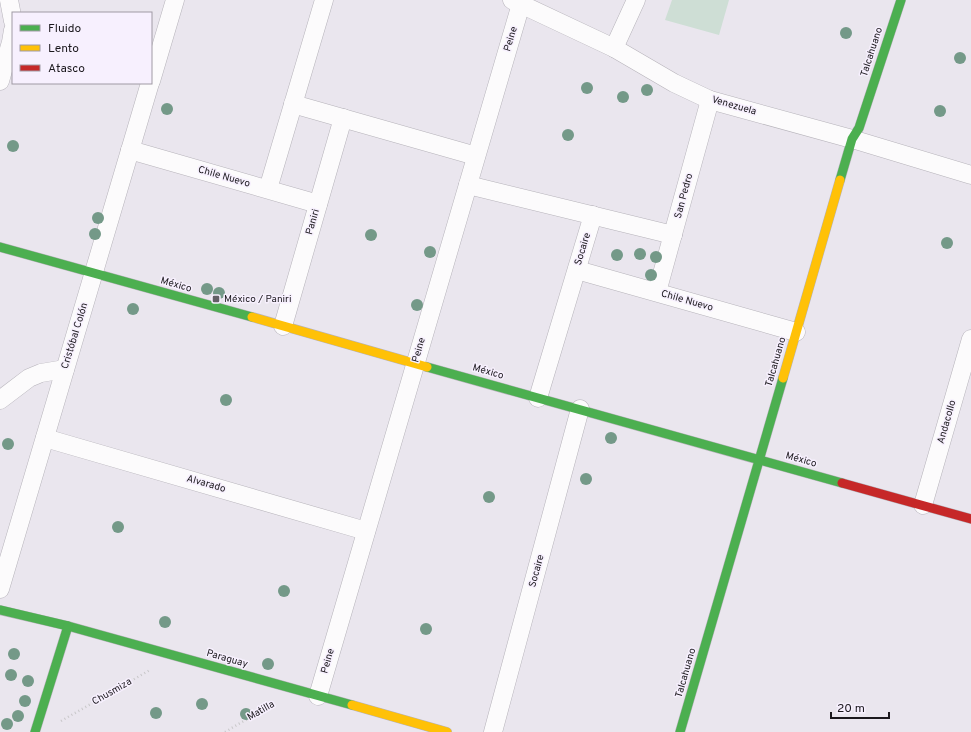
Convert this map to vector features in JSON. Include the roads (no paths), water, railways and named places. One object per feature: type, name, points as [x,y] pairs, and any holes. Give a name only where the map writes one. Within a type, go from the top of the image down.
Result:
[{"type":"street","points":[[9,0],[12,16]]},
{"type":"street","name":"Cristóbal Colón","points":[[152,79],[175,0]]},
{"type":"street","points":[[268,189],[324,0]]},
{"type":"street","points":[[614,48],[636,0]]},
{"type":"street","name":"Talcahuano","points":[[680,732],[852,139],[859,128],[901,0]]},
{"type":"street","name":"Venezuela","points":[[516,2],[614,48],[674,83],[710,100],[852,139],[971,175]]},
{"type":"street","name":"Peine","points":[[318,696],[468,185],[516,2]]},
{"type":"street","points":[[0,81],[12,36]]},
{"type":"street","name":"Cristóbal Colón","points":[[0,589],[150,84]]},
{"type":"street","name":"San Pedro","points":[[657,292],[710,100]]},
{"type":"street","points":[[293,104],[476,156]]},
{"type":"street","name":"Paniri","points":[[282,326],[344,118]]},
{"type":"street","name":"Chile Nuevo","points":[[130,150],[318,204]]},
{"type":"street","points":[[468,185],[673,235]]},
{"type":"street","name":"Socaire","points":[[538,398],[593,215]]},
{"type":"street","name":"México","points":[[0,247],[971,519]]},
{"type":"street","name":"Chile Nuevo","points":[[577,270],[796,332]]},
{"type":"street","name":"Andacollo","points":[[923,505],[971,340]]},
{"type":"street","points":[[0,400],[29,378],[41,373],[65,369]]},
{"type":"street","name":"Socaire","points":[[493,732],[580,409]]},
{"type":"street","name":"Alvarado","points":[[45,438],[366,531]]},
{"type":"street","name":"Paraguay","points":[[0,610],[68,626],[447,732]]},
{"type":"street","points":[[35,732],[68,626]]},
{"type":"place","name":"México / Paniri","points":[[216,299]]}]
